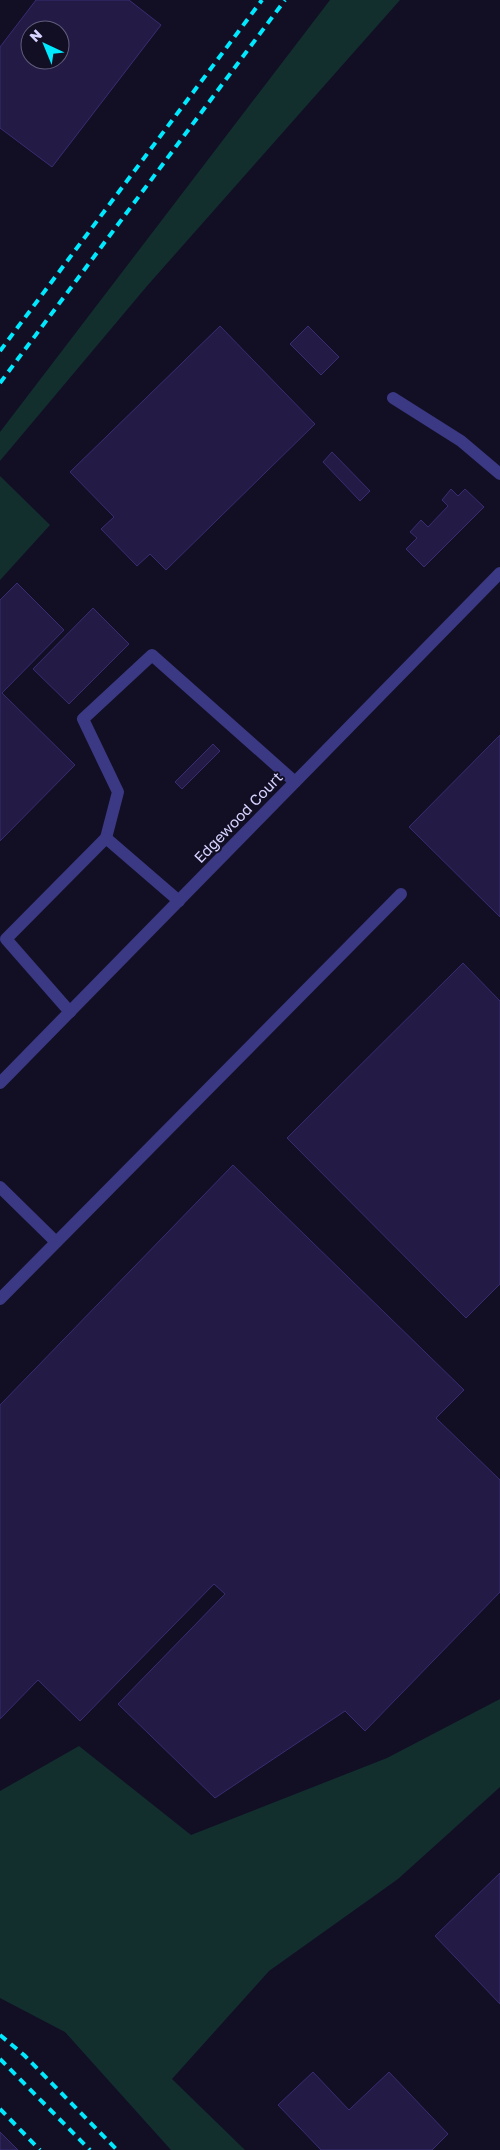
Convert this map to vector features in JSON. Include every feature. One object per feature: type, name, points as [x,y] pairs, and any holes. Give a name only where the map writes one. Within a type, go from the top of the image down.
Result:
[{"type":"street","points":[[394,398],[461,442],[500,474]]},
{"type":"street","name":"Edgewood Court","points":[[0,1083],[500,573]]},
{"type":"street","points":[[70,1012],[6,939],[106,838],[118,792],[83,719],[152,655],[295,782]]},
{"type":"street","points":[[106,838],[179,901]]},
{"type":"street","points":[[0,1299],[401,894]]},
{"type":"street","points":[[2,1193],[56,1242]]},
{"type":"green space","points":[[330,0],[400,0],[147,286],[0,461],[0,432]]},
{"type":"green space","points":[[0,476],[50,525],[0,580]]},
{"type":"green space","points":[[500,1699],[500,1787],[398,1879],[269,1971],[172,2079],[245,2150],[171,2150],[65,2032],[0,1998],[0,1791],[79,1746],[191,1835],[387,1758]]},
{"type":"building","points":[[36,0],[129,0],[161,25],[52,167],[0,128],[0,47],[20,21],[20,70],[70,70],[70,20],[21,20]]},
{"type":"building","points":[[220,326],[315,424],[166,570],[150,554],[137,566],[101,529],[114,517],[70,472]]},
{"type":"building","points":[[308,326],[339,357],[321,375],[290,344]]},
{"type":"building","points":[[332,452],[370,491],[360,501],[323,462]]},
{"type":"building","points":[[451,489],[458,496],[465,489],[484,507],[424,567],[406,549],[417,538],[410,532],[421,520],[428,527],[448,506],[442,500]]},
{"type":"building","points":[[17,583],[64,630],[2,693],[75,765],[0,841],[0,600]]},
{"type":"building","points":[[93,608],[129,644],[69,704],[33,669]]},
{"type":"building","points":[[500,735],[500,917],[409,827]]},
{"type":"building","points":[[213,744],[220,751],[182,789],[175,782]]},
{"type":"building","points":[[463,963],[500,1001],[500,1284],[466,1318],[287,1138]]},
{"type":"building","points":[[233,1165],[464,1390],[436,1418],[500,1480],[500,1592],[365,1731],[345,1711],[215,1798],[118,1704],[225,1594],[214,1584],[80,1721],[38,1680],[0,1719],[0,1405]]},
{"type":"building","points":[[500,1873],[500,2004],[435,1936]]},
{"type":"building","points":[[313,2072],[349,2110],[389,2072],[448,2134],[432,2150],[321,2150],[278,2105]]},
{"type":"building","points":[[0,2132],[18,2150],[0,2150]]},
{"type":"railway","points":[[0,351],[262,0]]},
{"type":"railway","points":[[0,383],[285,0]]},
{"type":"railway","points":[[0,2035],[24,2055],[117,2150]]},
{"type":"railway","points":[[0,2059],[90,2150]]},
{"type":"railway","points":[[0,2109],[40,2150]]}]
